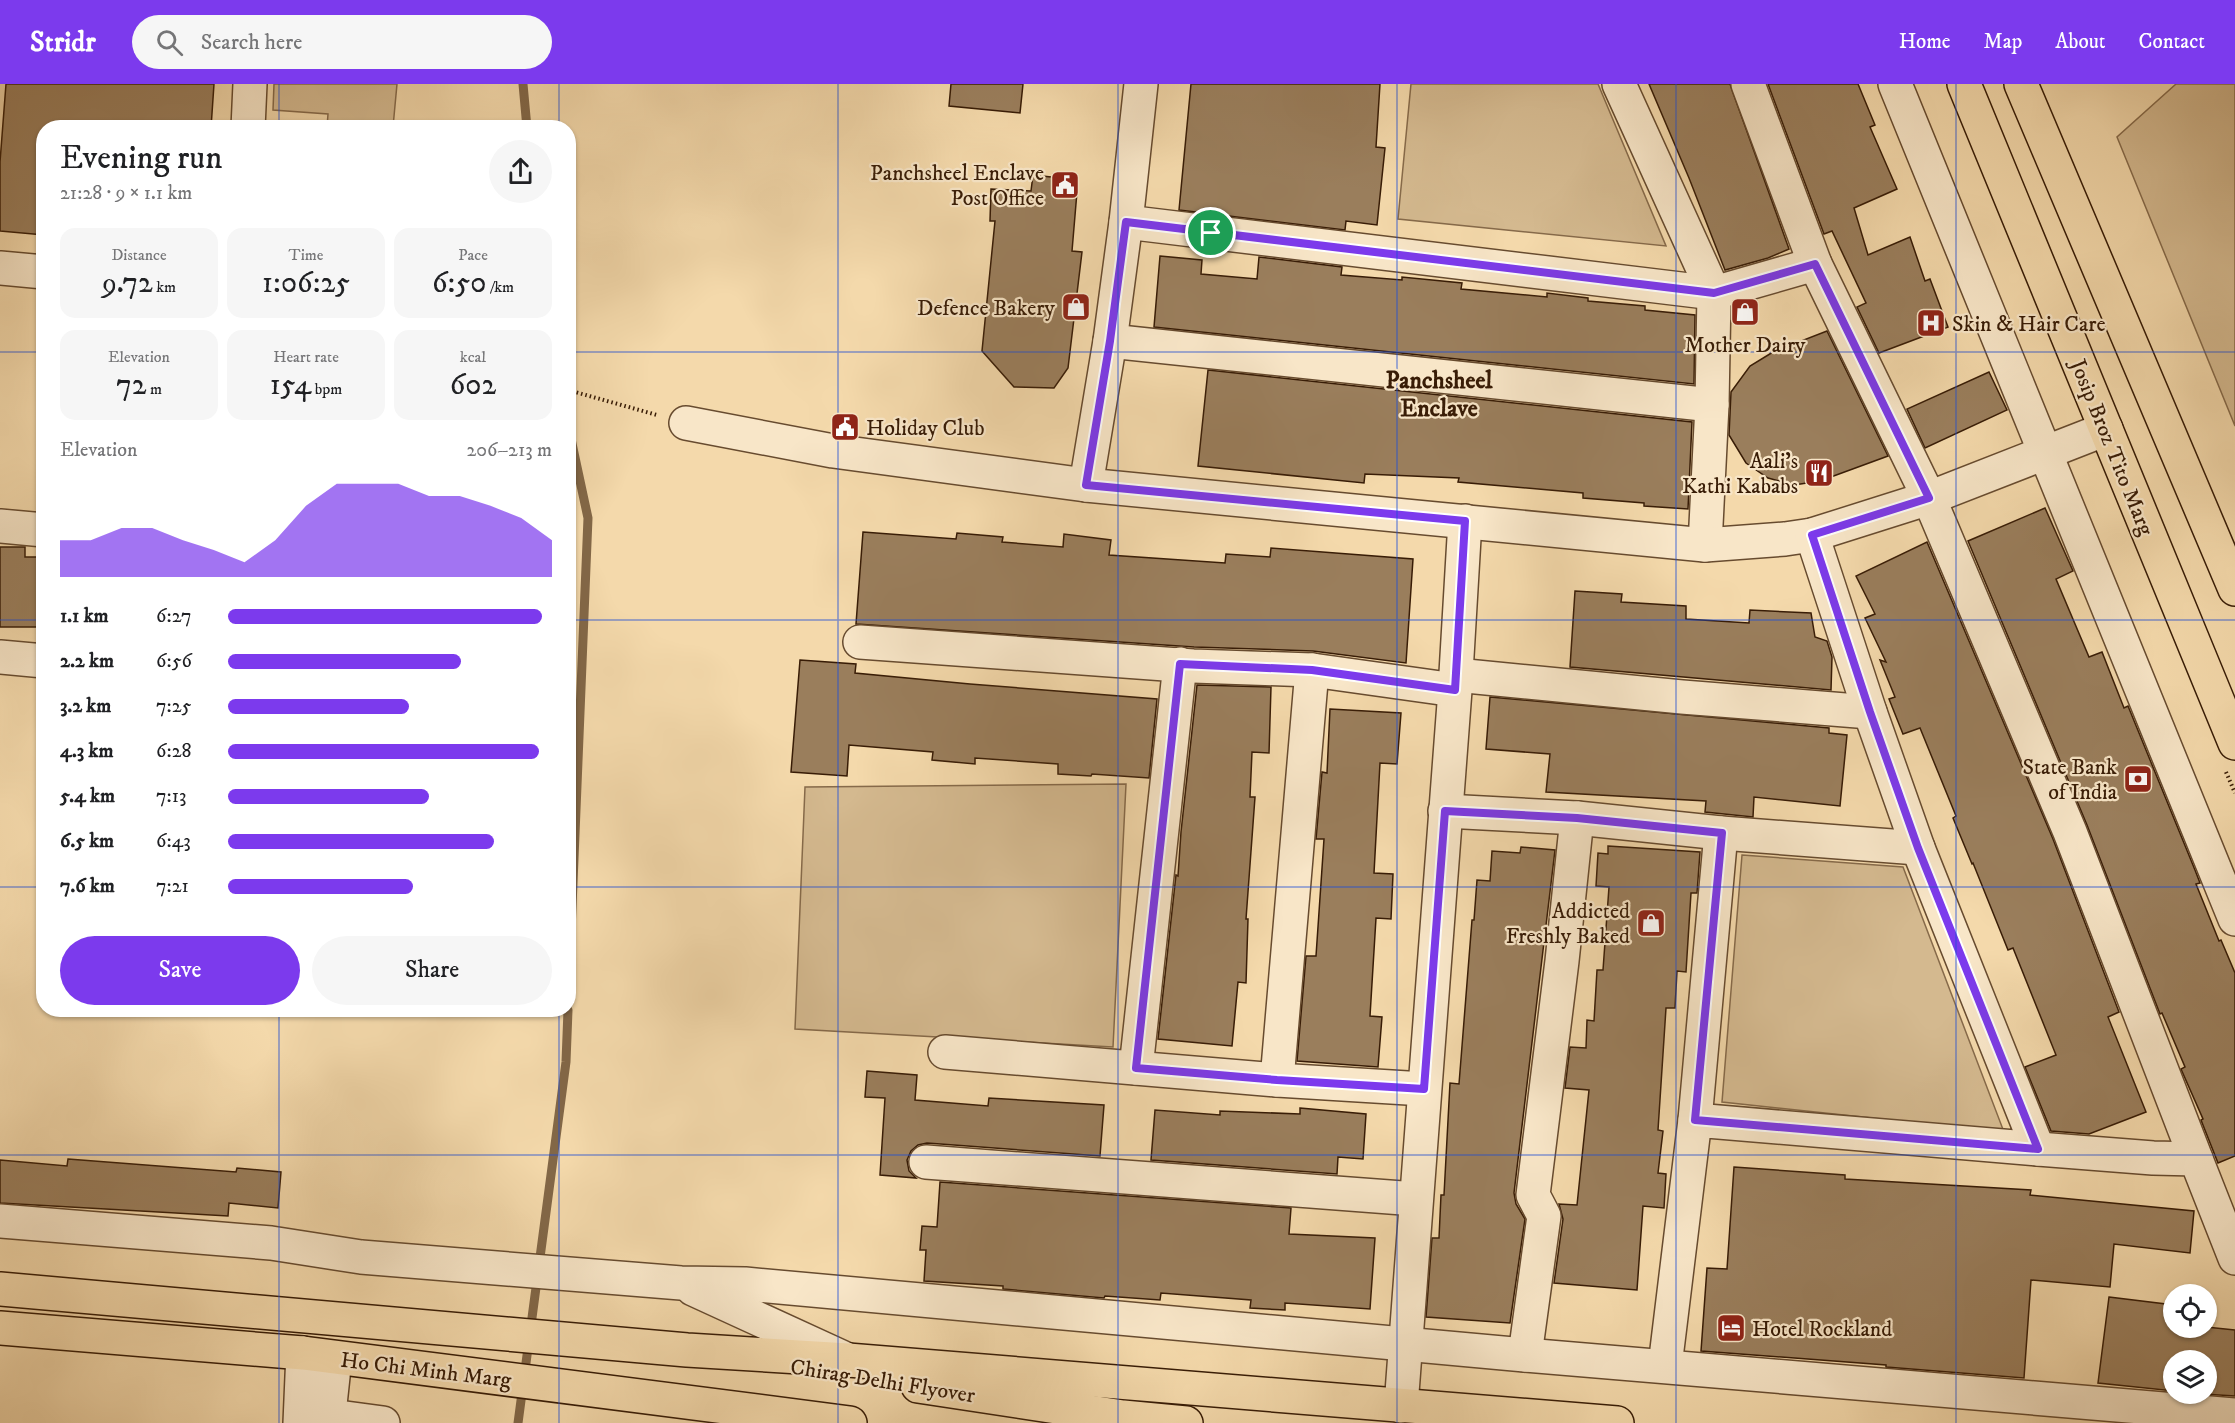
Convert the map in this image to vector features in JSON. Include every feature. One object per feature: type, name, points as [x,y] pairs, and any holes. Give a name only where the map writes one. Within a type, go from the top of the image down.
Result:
[{"type":"main road","name":"Josip Broz Tito Marg","points":[[1964,84],[2235,743]]},
{"type":"main road","points":[[2021,84],[2235,589]]},
{"type":"main road","name":"Ho Chi Minh Marg","points":[[0,1289],[687,1350]]},
{"type":"main road","name":"Ho Chi Minh Marg","points":[[0,1328],[303,1353],[754,1417],[850,1423]]},
{"type":"main road","points":[[687,1350],[848,1360],[1617,1423]]},
{"type":"main road","name":"Chirag Delhi Flyover","points":[[687,1350],[1123,1417],[1186,1423]]},
{"type":"street","points":[[248,120],[250,84]]},
{"type":"street","points":[[1086,485],[1110,341],[1141,84]]},
{"type":"street","points":[[1619,84],[1714,293],[1712,405],[1705,545]]},
{"type":"street","points":[[1748,84],[1815,264],[1929,498],[2070,832],[2235,1258]]},
{"type":"street","points":[[1895,84],[2235,919]]},
{"type":"street","points":[[1126,222],[1714,293],[1815,264]]},
{"type":"street","points":[[0,268],[36,271]]},
{"type":"street","points":[[1110,341],[1712,405]]},
{"type":"street","points":[[686,423],[833,452],[1086,485],[1705,545],[1812,535],[1929,498],[2106,429]]},
{"type":"street","points":[[1401,1406],[1465,521]]},
{"type":"street","points":[[0,526],[36,529]]},
{"type":"street","points":[[1812,535],[1870,712],[1918,848],[2038,1149]]},
{"type":"street","points":[[860,642],[1180,664],[1312,670],[1870,712]]},
{"type":"street","points":[[0,657],[36,660]]},
{"type":"street","points":[[1136,1068],[1180,664]]},
{"type":"street","points":[[1277,1080],[1312,670]]},
{"type":"street","points":[[1445,811],[1577,818],[1722,833],[1918,848]]},
{"type":"street","points":[[1525,1355],[1544,1216],[1533,1195],[1561,973],[1577,818]]},
{"type":"street","points":[[1665,1366],[1695,1120],[1722,833]]},
{"type":"street","points":[[945,1053],[1277,1080],[1424,1089]]},
{"type":"street","points":[[1695,1120],[2153,1158],[2196,1159]]},
{"type":"street","points":[[926,1162],[1416,1198]]},
{"type":"street","points":[[0,1221],[272,1243],[361,1257],[681,1283],[745,1284],[1525,1355],[2235,1415]]},
{"type":"street","points":[[681,1283],[848,1360]]},
{"type":"street","points":[[303,1353],[315,1419]]},
{"type":"street","points":[[315,1419],[335,1358]]},
{"type":"street","points":[[315,1419],[383,1423]]},
{"type":"path","points":[[576,392],[686,423]]},
{"type":"shaded area","points":[[274,84],[397,84],[394,120],[328,120],[328,114],[273,110]]},
{"type":"shaded area","points":[[1411,84],[1598,84],[1666,246],[1398,219]]},
{"type":"shaded area","points":[[2176,84],[2235,84],[2235,426],[2117,137]]},
{"type":"shaded area","points":[[1126,784],[1113,1047],[795,1029],[805,787]]},
{"type":"shaded area","points":[[1742,855],[1903,867],[2004,1132],[1722,1102]]},
{"type":"building","points":[[6,84],[214,84],[212,120],[36,120],[36,234],[0,231],[0,162]]},
{"type":"building","points":[[951,84],[1023,84],[1020,113],[949,106]]},
{"type":"building","points":[[1191,84],[1380,84],[1376,147],[1385,148],[1377,225],[1346,221],[1345,230],[1179,210]]},
{"type":"building","points":[[1649,84],[1730,84],[1789,249],[1768,258],[1725,270]]},
{"type":"building","points":[[1768,84],[1858,84],[1875,125],[1870,127],[1897,189],[1854,208],[1868,255],[1910,237],[1925,281],[1930,279],[1948,327],[1879,353],[1857,307],[1866,303],[1832,231],[1824,234]]},
{"type":"building","points":[[1033,175],[1078,180],[1072,251],[1082,252],[1068,368],[1054,388],[1014,387],[982,351],[995,221],[990,221],[991,189],[1031,191]]},
{"type":"building","points":[[1160,256],[1202,260],[1201,274],[1257,279],[1259,257],[1342,267],[1341,275],[1402,280],[1402,277],[1462,283],[1461,289],[1547,297],[1547,293],[1588,298],[1588,301],[1645,306],[1645,310],[1695,315],[1694,384],[1154,327]]},
{"type":"building","points":[[1827,331],[1888,456],[1820,481],[1794,485],[1768,478],[1746,463],[1729,435],[1731,392],[1750,366],[1773,352]]},
{"type":"building","points":[[1208,370],[1692,422],[1688,509],[1583,498],[1583,493],[1458,482],[1459,478],[1365,474],[1364,483],[1198,466]]},
{"type":"building","points":[[1989,372],[2007,410],[1925,448],[1907,409]]},
{"type":"building","points":[[2045,508],[2073,571],[2056,579],[2089,657],[2102,652],[2124,708],[2128,706],[2200,883],[2196,884],[2219,941],[2221,940],[2235,973],[2235,1156],[2218,1163],[2201,1120],[2203,1119],[2181,1069],[2185,1067],[2162,1013],[2160,1014],[2087,825],[1968,541]]},
{"type":"building","points":[[863,532],[956,539],[957,533],[1003,537],[1002,542],[1063,547],[1064,534],[1111,540],[1109,555],[1225,563],[1226,554],[1270,557],[1271,548],[1413,559],[1406,663],[1313,651],[1194,647],[856,624]]},
{"type":"building","points":[[1927,542],[2053,839],[2119,1012],[2108,1017],[2146,1112],[2089,1134],[2051,1131],[2025,1067],[2056,1055],[2013,948],[2008,950],[1972,864],[1953,818],[1956,816],[1920,728],[1903,734],[1889,699],[1895,697],[1880,660],[1886,662],[1865,618],[1875,614],[1856,576]]},
{"type":"building","points":[[0,547],[25,547],[25,557],[36,557],[36,627],[0,627]]},
{"type":"building","points":[[1575,591],[1622,594],[1621,602],[1686,606],[1686,619],[1749,623],[1750,610],[1811,613],[1815,637],[1827,641],[1832,657],[1831,690],[1570,667]]},
{"type":"building","points":[[800,660],[856,664],[855,673],[1157,699],[1149,778],[1058,774],[1058,764],[975,758],[975,764],[932,760],[933,752],[849,745],[847,776],[791,772]]},
{"type":"building","points":[[1197,685],[1271,687],[1269,753],[1252,752],[1250,797],[1255,797],[1246,919],[1248,919],[1246,983],[1238,982],[1232,1046],[1158,1039],[1176,875],[1178,876]]},
{"type":"building","points":[[1490,697],[1829,728],[1829,733],[1847,735],[1840,806],[1754,797],[1753,817],[1705,812],[1706,801],[1546,792],[1550,754],[1486,749]]},
{"type":"building","points":[[1330,709],[1401,713],[1397,764],[1380,763],[1374,873],[1393,874],[1391,919],[1376,918],[1370,1016],[1382,1017],[1378,1067],[1297,1061],[1306,956],[1316,956],[1324,839],[1316,839],[1322,772],[1327,773]]},
{"type":"building","points":[[1608,846],[1700,852],[1697,893],[1691,893],[1686,972],[1677,971],[1675,1008],[1666,1008],[1658,1130],[1663,1131],[1658,1173],[1666,1174],[1664,1208],[1643,1206],[1637,1290],[1554,1283],[1563,1219],[1559,1204],[1577,1205],[1589,1090],[1565,1088],[1570,1047],[1586,1048],[1587,1020],[1594,1021],[1597,970],[1603,970],[1609,887],[1596,886],[1598,853],[1608,854]]},
{"type":"building","points":[[1521,847],[1555,850],[1514,1193],[1516,1204],[1525,1219],[1510,1323],[1426,1317],[1432,1238],[1439,1238],[1441,1195],[1444,1195],[1450,1083],[1459,1084],[1477,880],[1490,881],[1492,851],[1520,853]]},
{"type":"building","points":[[867,1071],[917,1075],[915,1100],[988,1106],[989,1098],[1104,1105],[1100,1156],[927,1143],[918,1145],[911,1151],[907,1160],[909,1171],[916,1178],[880,1175],[885,1098],[865,1097]]},
{"type":"building","points":[[1300,1108],[1366,1114],[1363,1159],[1338,1157],[1337,1174],[1151,1160],[1155,1110],[1220,1115],[1220,1111],[1300,1114]]},
{"type":"building","points":[[68,1159],[236,1172],[237,1168],[281,1172],[278,1208],[229,1203],[228,1216],[0,1203],[0,1160],[67,1166]]},
{"type":"building","points":[[1734,1167],[1845,1175],[1845,1179],[2031,1190],[2030,1195],[2194,1211],[2190,1253],[2114,1244],[2110,1287],[2031,1280],[2024,1378],[1701,1351],[1707,1268],[1727,1269]]},
{"type":"building","points":[[940,1182],[1291,1208],[1289,1234],[1375,1238],[1370,1309],[1285,1303],[1285,1310],[1250,1308],[1251,1300],[1161,1293],[1160,1300],[1105,1296],[1104,1298],[1003,1289],[1003,1286],[924,1281],[926,1250],[920,1250],[922,1226],[937,1227]]},
{"type":"building","points":[[2109,1297],[2163,1304],[2163,1338],[2217,1338],[2217,1328],[2235,1330],[2235,1396],[2217,1395],[2217,1350],[2163,1350],[2163,1390],[2098,1383]]},
{"type":"waterway","points":[[523,84],[526,120]]},
{"type":"waterway","points":[[576,462],[588,518],[576,810]]},
{"type":"waterway","points":[[518,1423],[566,1062],[568,1017]]},
{"type":"place","name":"Panchsheel Enclave Post Office","points":[[1065,185]]},
{"type":"place","name":"Defence Bakery","points":[[1076,307]]},
{"type":"place","name":"Mother Dairy","points":[[1745,312]]},
{"type":"place","name":"Skin & Hair Care","points":[[1931,323]]},
{"type":"place","name":"Holiday Club","points":[[845,427]]},
{"type":"place","name":"Aali's Kathi Kababs","points":[[1819,473]]},
{"type":"place","name":"State Bank of India","points":[[2138,779]]},
{"type":"place","name":"Addicted Freshly Baked","points":[[1651,923]]},
{"type":"place","name":"Hotel Rockland","points":[[1731,1328]]},
{"type":"district","name":"Panchsheel Enclave","points":[[1439,394]]},
{"type":"route","points":[[1126,222],[1211,233],[1714,293],[1815,264],[1929,498],[1812,535],[1870,712],[1918,848],[2038,1149],[1695,1120],[1722,833],[1577,818],[1445,811],[1424,1089],[1136,1068],[1180,664],[1312,670],[1455,690],[1465,521],[1086,485],[1110,341],[1126,222]]}]
